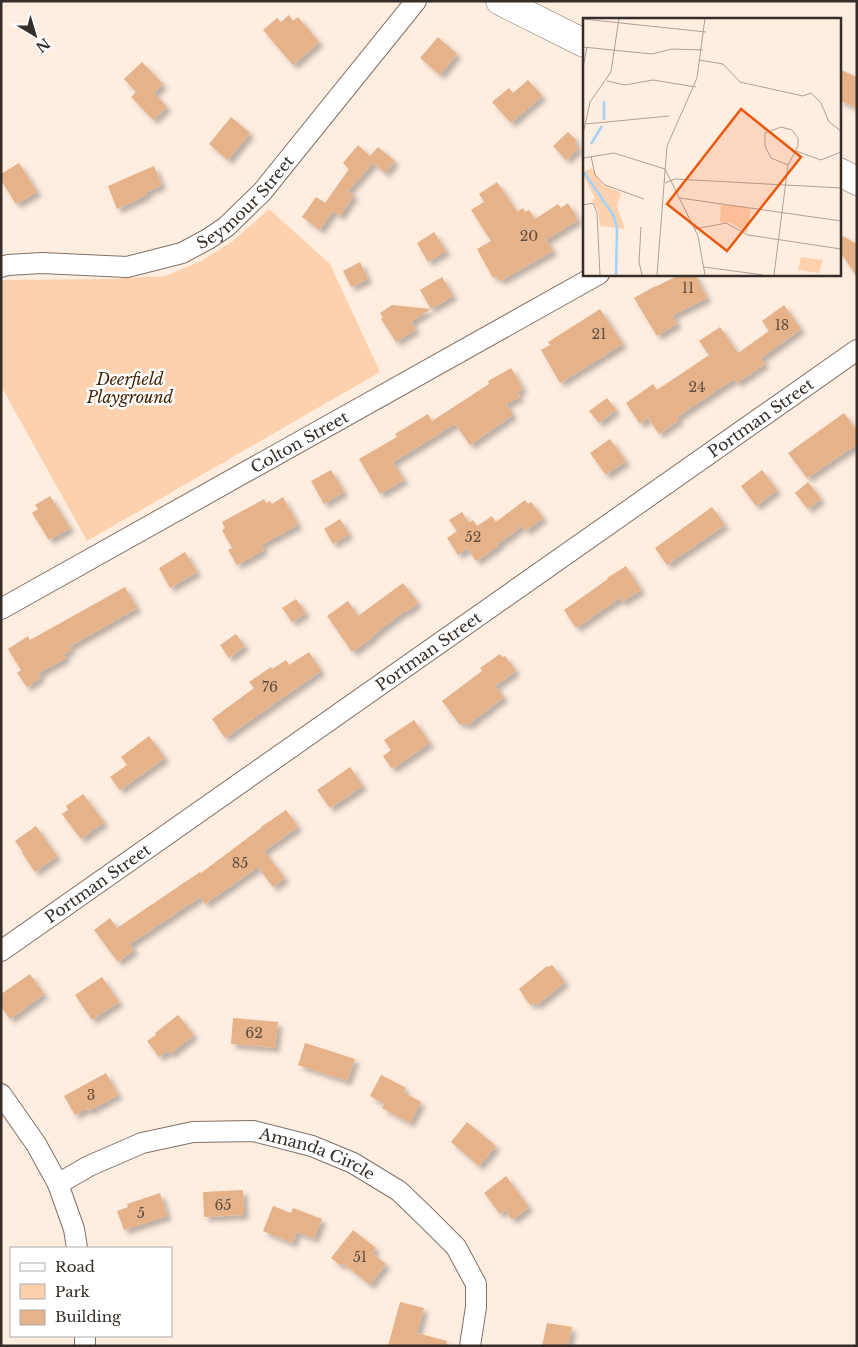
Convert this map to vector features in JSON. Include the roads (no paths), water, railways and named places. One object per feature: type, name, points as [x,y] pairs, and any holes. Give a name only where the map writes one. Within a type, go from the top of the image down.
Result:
[{"type":"street","name":"Seymour Street","points":[[1,267],[42,264],[126,267],[182,253],[208,239],[226,227],[262,192],[416,1]]},
{"type":"street","points":[[500,1],[583,42]]},
{"type":"street","points":[[840,172],[857,181]]},
{"type":"street","name":"Colton Street","points":[[1,609],[597,275]]},
{"type":"street","name":"Portman Street","points":[[1,951],[857,350]]},
{"type":"street","points":[[1,1094],[36,1144],[58,1184],[74,1229],[77,1247]]},
{"type":"street","name":"Amanda Circle","points":[[58,1184],[89,1166],[142,1143],[193,1132],[253,1131],[312,1146],[353,1163],[399,1191],[456,1247],[476,1284],[476,1307],[470,1346]]},
{"type":"park label","name":"Deerfield Playground","points":[[130,388]]}]
